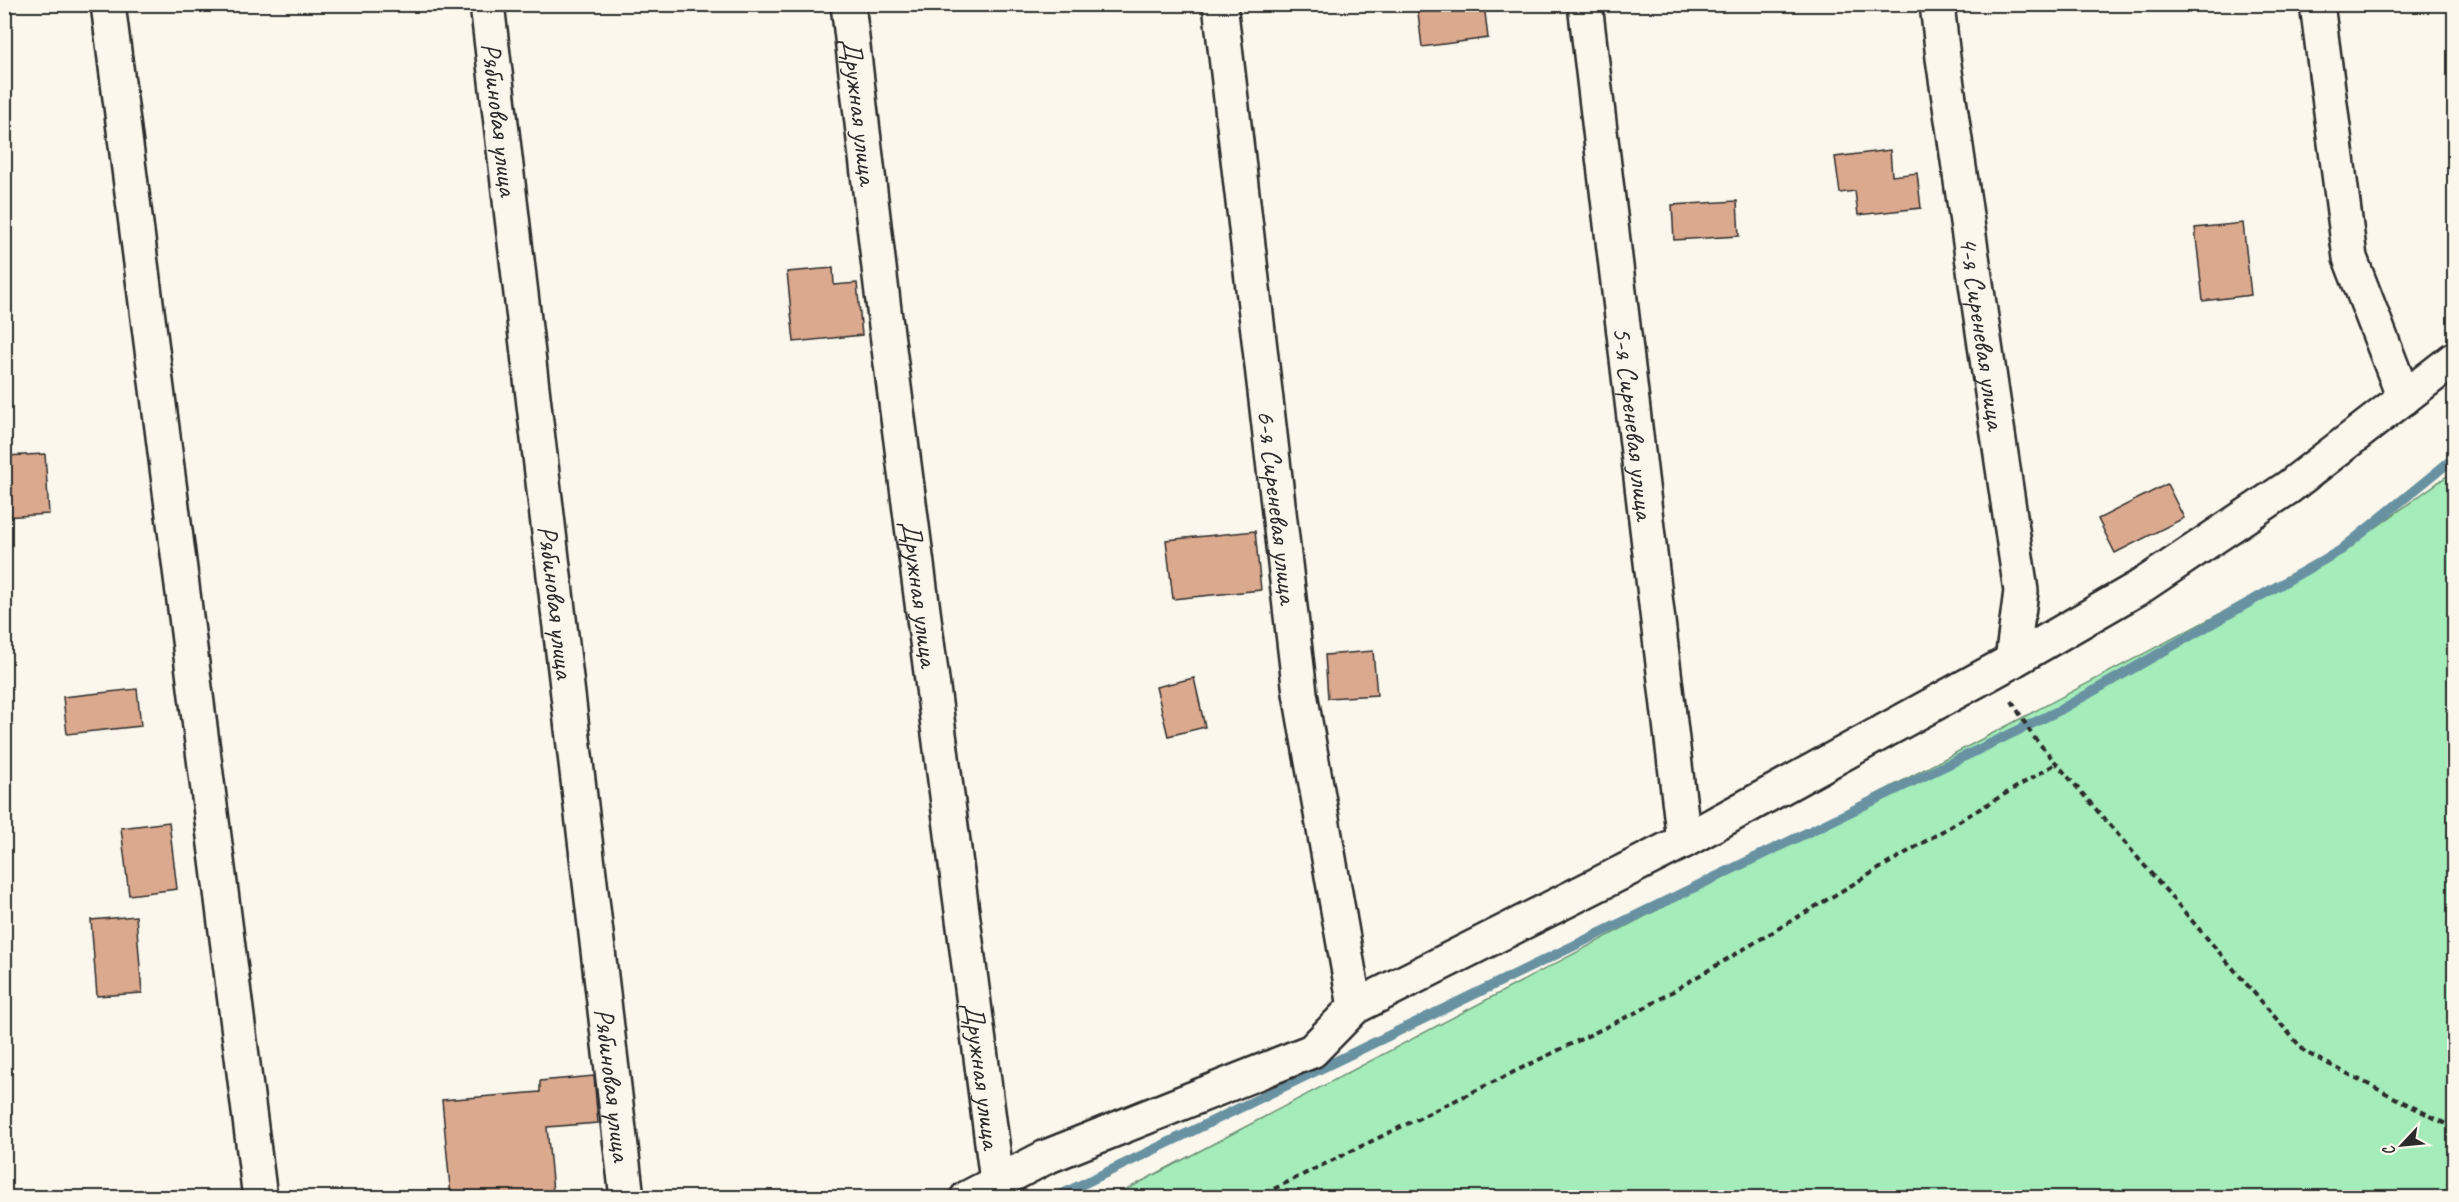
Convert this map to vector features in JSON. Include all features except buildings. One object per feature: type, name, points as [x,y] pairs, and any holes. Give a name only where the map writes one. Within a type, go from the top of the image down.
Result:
[{"type":"street","points":[[108,4],[260,1197]]},
{"type":"street","name":"Рябиновая улица","points":[[487,4],[627,1197]]},
{"type":"street","name":"Дружная улица","points":[[848,4],[884,310],[997,1181]]},
{"type":"street","name":"6-я Сиреневая улица","points":[[1220,4],[1300,693],[1355,1006]]},
{"type":"street","name":"5-я Сиреневая улица","points":[[1585,4],[1684,841]]},
{"type":"street","name":"4-я Сиреневая улица","points":[[1937,4],[2021,591],[2012,661]]},
{"type":"street","points":[[2317,4],[2350,258],[2404,399]]},
{"type":"street","points":[[967,1197],[1046,1157],[1312,1051],[1355,1006],[1684,841],[2012,661],[2140,587],[2289,488],[2454,359]]},
{"type":"path","points":[[2012,704],[2032,735],[2305,1052],[2454,1128]]},
{"type":"path","points":[[1255,1197],[1643,1009],[2057,763]]},
{"type":"green space","points":[[2454,471],[2454,1197],[1112,1197],[2354,543]]},
{"type":"waterway","points":[[1054,1198],[2060,710],[2341,550],[2454,458]]}]
